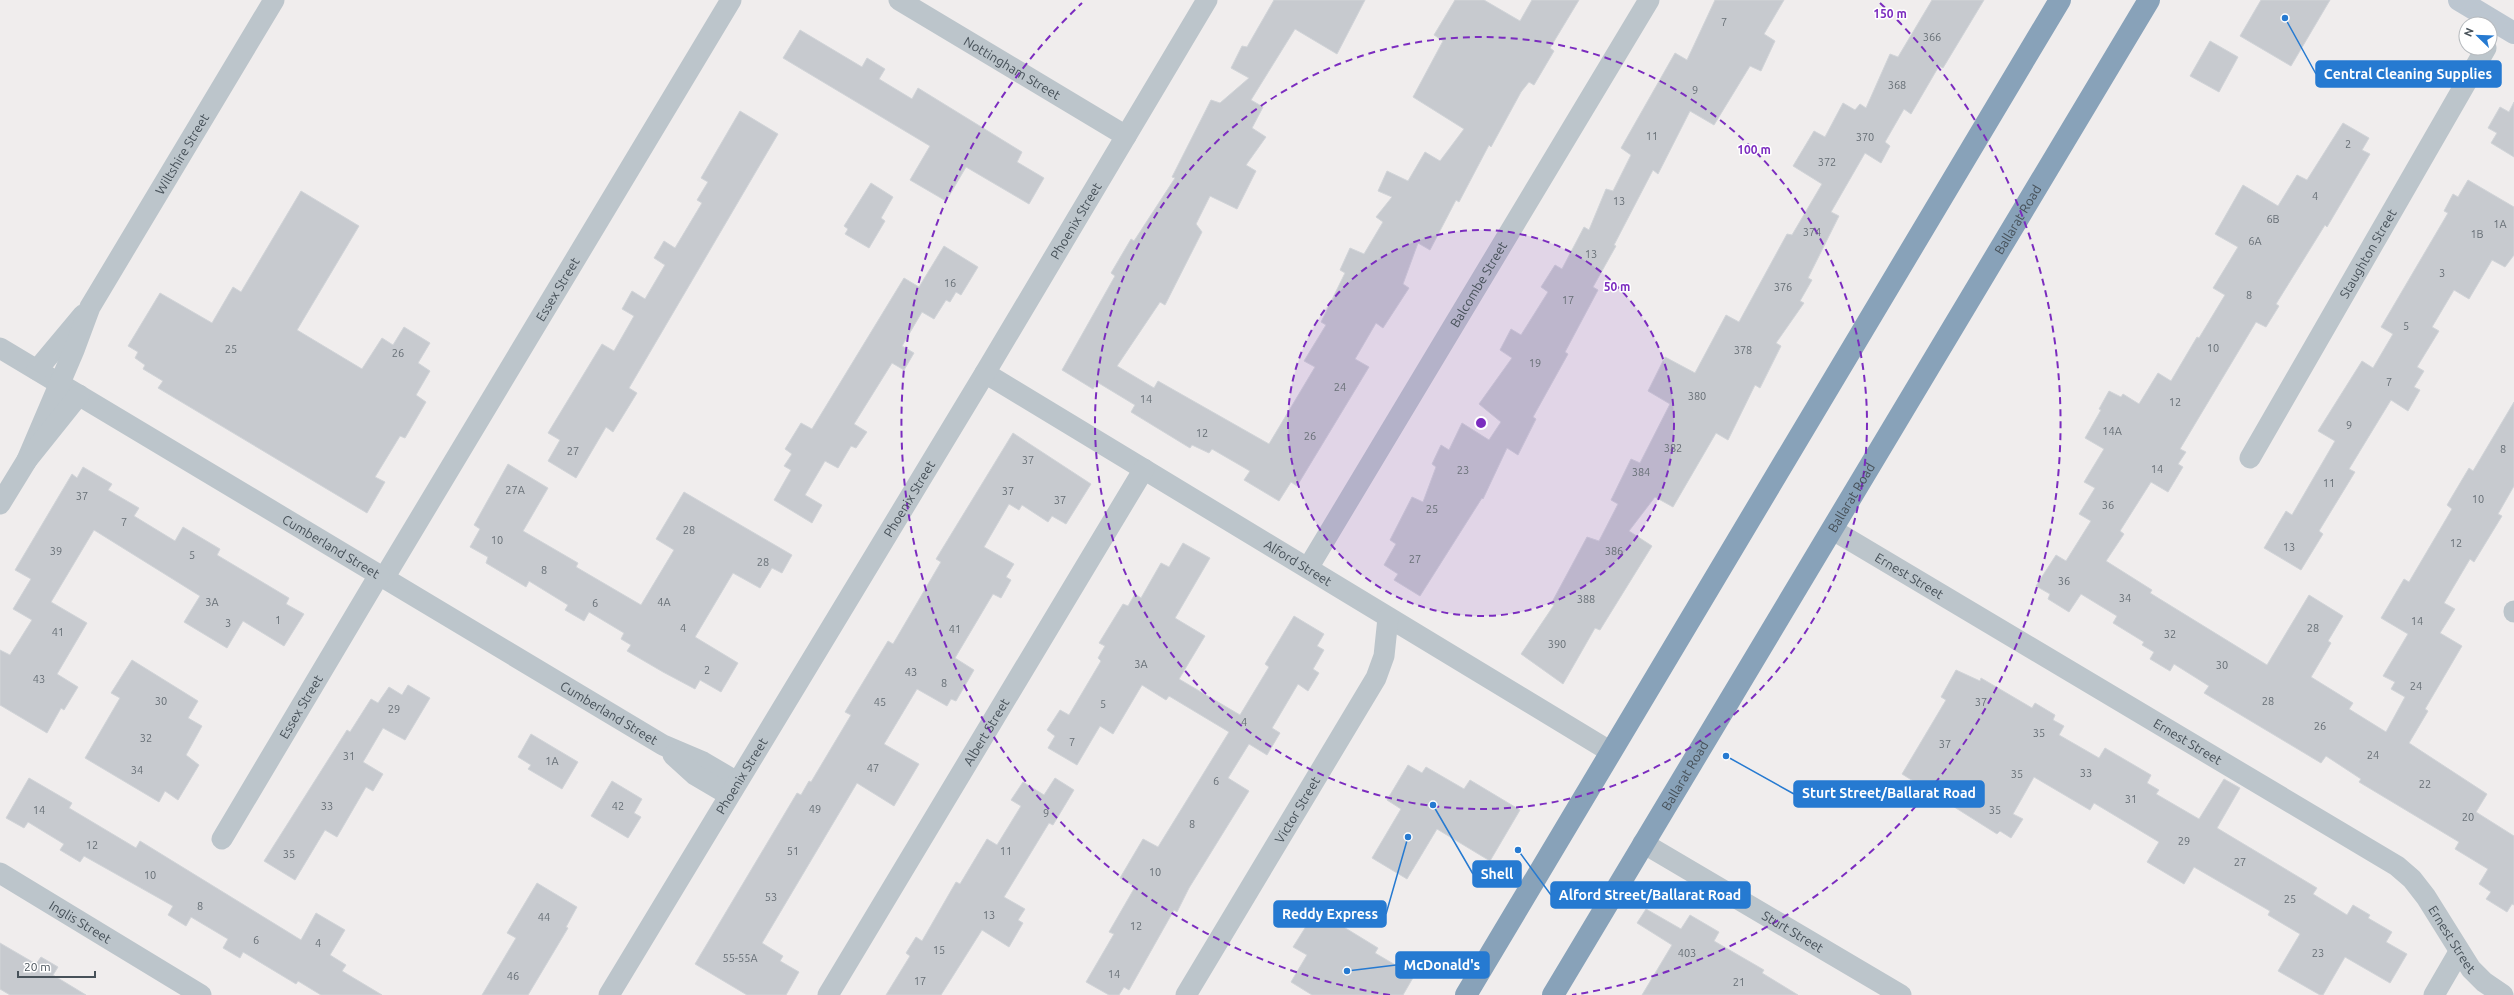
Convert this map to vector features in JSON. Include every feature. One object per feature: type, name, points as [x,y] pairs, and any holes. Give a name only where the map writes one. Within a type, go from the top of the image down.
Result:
[{"type":"highway","points":[[1466,995],[2060,0]]},
{"type":"highway","name":"Ballarat Road","points":[[1553,995],[2150,0]]},
{"type":"street","name":"Wiltshire Street","points":[[27,460],[90,307],[274,0]]},
{"type":"street","name":"Essex Street","points":[[222,839],[731,0]]},
{"type":"street","name":"Nottingham Street","points":[[899,0],[1126,136]]},
{"type":"street","name":"Phoenix Street","points":[[608,995],[985,373],[1207,0]]},
{"type":"street","name":"Balcombe Street","points":[[1308,568],[1649,0]]},
{"type":"street","points":[[2459,0],[2501,33]]},
{"type":"street","name":"Staughton Street","points":[[2250,458],[2481,56]]},
{"type":"street","name":"Wiltshire Street","points":[[37,370],[60,340],[90,307]]},
{"type":"street","name":"Cumberland Street","points":[[0,348],[663,745],[703,762],[733,788]]},
{"type":"street","name":"Alford Street","points":[[985,373],[1611,752]]},
{"type":"street","name":"Wiltshire Street","points":[[0,504],[27,460],[79,394]]},
{"type":"street","name":"Albert Street","points":[[828,995],[1144,469]]},
{"type":"street","name":"Ernest Street","points":[[1833,530],[2397,866],[2412,879],[2426,897],[2471,969],[2484,982],[2503,995]]},
{"type":"street","name":"Victor Street","points":[[1186,995],[1376,678],[1384,656],[1388,618]]},
{"type":"street","name":"Sturt Street","points":[[1643,843],[1901,995]]},
{"type":"street","name":"Inglis Street","points":[[0,873],[201,995]]},
{"type":"street","points":[[2434,995],[2459,952]]},
{"type":"building","points":[[1274,0],[1365,0],[1337,54],[1295,29],[1251,100],[1263,107],[1252,128],[1266,137],[1246,165],[1256,171],[1237,209],[1210,196],[1196,224],[1202,232],[1165,305],[1160,302],[1117,366],[1154,388],[1158,381],[1269,444],[1315,367],[1304,361],[1326,325],[1321,322],[1345,273],[1340,270],[1350,248],[1364,254],[1383,222],[1376,217],[1392,197],[1378,191],[1387,171],[1408,181],[1425,152],[1440,161],[1464,129],[1413,97],[1443,41],[1434,35],[1455,0],[1484,0],[1520,21],[1532,0],[1579,0],[1550,48],[1554,51],[1534,85],[1529,82],[1521,92],[1491,147],[1489,145],[1459,202],[1456,200],[1430,250],[1418,243],[1403,284],[1409,288],[1383,328],[1376,323],[1355,359],[1369,367],[1297,486],[1291,482],[1279,501],[1244,480],[1250,471],[1212,449],[1209,453],[1192,445],[1190,448],[1131,412],[1135,405],[1097,382],[1093,389],[1062,370],[1115,276],[1111,273],[1131,239],[1134,241],[1175,178],[1172,177],[1211,100],[1220,103],[1249,78],[1231,68],[1242,46],[1247,47]]},
{"type":"building","points":[[1715,0],[1784,0],[1764,34],[1775,41],[1761,71],[1750,66],[1714,125],[1690,111],[1658,174],[1653,170],[1614,245],[1616,246],[1593,287],[1598,290],[1565,352],[1568,354],[1533,417],[1536,419],[1518,455],[1507,448],[1483,499],[1482,498],[1420,596],[1394,580],[1398,574],[1384,565],[1396,544],[1390,540],[1412,497],[1423,502],[1436,467],[1432,464],[1441,445],[1449,450],[1462,423],[1489,440],[1501,422],[1479,404],[1512,358],[1500,350],[1511,329],[1521,335],[1548,292],[1541,287],[1555,265],[1562,269],[1584,227],[1589,230],[1606,189],[1613,191],[1631,155],[1621,148],[1675,53],[1687,60]]},
{"type":"building","points":[[1932,0],[1984,0],[1943,68],[1939,66],[1911,114],[1904,109],[1885,142],[1890,146],[1881,163],[1865,153],[1831,212],[1839,216],[1808,278],[1812,280],[1800,301],[1804,303],[1776,343],[1781,346],[1760,388],[1755,385],[1728,440],[1716,433],[1673,507],[1655,497],[1629,531],[1652,546],[1600,630],[1595,628],[1563,684],[1521,654],[1554,605],[1551,604],[1587,537],[1599,541],[1618,504],[1611,500],[1631,459],[1640,463],[1670,404],[1648,391],[1665,357],[1695,373],[1726,315],[1739,322],[1787,234],[1792,235],[1822,184],[1793,166],[1814,131],[1825,137],[1843,103],[1855,110],[1860,104],[1866,108],[1890,54],[1898,57]]},
{"type":"building","points":[[2261,0],[2330,0],[2291,66],[2240,36]]},
{"type":"building","points":[[800,30],[862,67],[867,58],[885,69],[879,79],[912,99],[918,88],[1022,152],[1017,162],[1044,178],[1029,204],[966,167],[946,201],[910,180],[930,146],[783,58]]},
{"type":"building","points":[[2210,41],[2238,57],[2219,92],[2190,76]]},
{"type":"building","points":[[2514,102],[2514,157],[2491,143],[2497,133],[2488,128],[2500,107],[2509,112]]},
{"type":"building","points":[[740,111],[778,134],[629,388],[637,393],[613,432],[606,427],[576,478],[548,461],[560,440],[548,433],[602,344],[614,351],[634,316],[622,309],[632,291],[645,299],[665,265],[654,258],[664,241],[675,248],[702,203],[697,200],[708,182],[701,178]]},
{"type":"building","points":[[2343,123],[2369,138],[2362,150],[2370,154],[2327,227],[2325,225],[2276,304],[2279,306],[2266,327],[2256,322],[2180,449],[2186,452],[2178,464],[2183,467],[2168,492],[2151,482],[2120,531],[2124,534],[2106,561],[2152,590],[2150,593],[2267,665],[2309,595],[2343,616],[2328,641],[2331,643],[2311,677],[2353,703],[2349,709],[2386,732],[2405,697],[2391,689],[2395,682],[2383,676],[2408,634],[2381,618],[2404,579],[2409,582],[2452,509],[2447,505],[2469,468],[2473,471],[2514,402],[2514,486],[2498,514],[2502,516],[2474,562],[2470,559],[2444,603],[2455,609],[2440,633],[2462,646],[2425,709],[2428,711],[2409,743],[2487,794],[2476,812],[2514,836],[2514,905],[2512,904],[2507,912],[2486,899],[2491,892],[2479,884],[2488,869],[2455,849],[2459,842],[2359,782],[2361,779],[2326,756],[2321,763],[2204,693],[2209,686],[2174,664],[2170,671],[2150,659],[2154,652],[2142,645],[2144,642],[2113,623],[2117,616],[2081,594],[2069,612],[2048,599],[2050,594],[2036,586],[2056,555],[2066,561],[2091,521],[2079,514],[2095,488],[2084,482],[2104,449],[2085,438],[2101,410],[2099,409],[2109,391],[2121,397],[2123,394],[2139,404],[2158,373],[2171,381],[2197,337],[2199,338],[2225,295],[2213,288],[2238,247],[2215,234],[2243,185],[2278,206],[2297,175],[2307,180]]},
{"type":"building","points":[[2468,180],[2514,207],[2514,255],[2505,267],[2492,260],[2469,299],[2454,290],[2432,327],[2439,331],[2417,367],[2424,371],[2414,387],[2420,390],[2408,411],[2391,400],[2349,469],[2355,472],[2319,531],[2323,534],[2301,570],[2264,548],[2286,511],[2292,515],[2335,441],[2318,431],[2362,361],[2373,368],[2393,334],[2381,327],[2448,213],[2444,211],[2453,194],[2458,197]]},
{"type":"building","points":[[871,183],[893,197],[881,218],[885,221],[869,248],[845,234],[848,229],[844,226]]},
{"type":"building","points":[[301,191],[359,226],[297,330],[362,369],[382,338],[393,345],[404,327],[430,343],[418,363],[430,371],[416,395],[426,402],[405,438],[400,436],[375,477],[385,482],[367,513],[158,388],[163,381],[143,369],[145,365],[135,358],[138,352],[128,346],[160,293],[212,323],[233,287],[241,292]]},
{"type":"building","points":[[944,246],[978,267],[961,295],[956,292],[950,302],[946,300],[934,319],[922,312],[902,346],[914,353],[904,370],[892,363],[854,424],[867,432],[856,448],[851,446],[838,468],[825,461],[805,495],[822,505],[812,523],[774,500],[791,470],[784,466],[792,454],[785,449],[801,423],[812,429],[904,278],[919,287]]},
{"type":"building","points":[[1013,433],[1091,484],[1066,524],[1052,516],[1048,522],[1022,505],[1019,510],[1009,504],[984,547],[1014,564],[1006,577],[1011,580],[1001,598],[993,594],[955,658],[974,670],[956,701],[951,699],[947,706],[917,689],[884,744],[919,764],[894,806],[857,783],[762,943],[783,956],[780,961],[799,972],[786,995],[747,995],[695,964],[797,793],[801,795],[809,781],[811,782],[851,715],[845,712],[888,641],[893,644],[941,562],[936,559]]},
{"type":"building","points":[[508,464],[548,488],[523,531],[578,563],[576,567],[641,605],[674,550],[656,539],[684,492],[792,555],[782,573],[772,568],[760,588],[733,573],[695,637],[738,663],[721,692],[700,680],[695,689],[663,672],[627,651],[631,645],[621,639],[624,633],[589,612],[584,621],[565,610],[568,605],[529,581],[526,587],[486,563],[488,557],[470,547],[480,529],[474,525]]},
{"type":"building","points":[[83,467],[112,484],[108,490],[139,508],[134,516],[175,541],[183,527],[220,549],[217,555],[289,598],[286,604],[304,614],[284,646],[243,621],[227,648],[184,622],[200,596],[94,530],[51,602],[87,623],[57,674],[78,687],[64,710],[61,708],[47,733],[0,705],[0,650],[10,655],[32,620],[13,609],[31,579],[15,570],[72,474],[77,478]]},
{"type":"building","points":[[1183,543],[1210,558],[1175,618],[1205,636],[1179,679],[1240,715],[1269,667],[1265,664],[1294,616],[1324,634],[1317,646],[1324,650],[1313,669],[1319,673],[1308,691],[1298,684],[1272,728],[1280,733],[1267,755],[1249,744],[1228,778],[1249,791],[1189,888],[1177,912],[1174,910],[1129,990],[1124,987],[1119,995],[1109,995],[1086,982],[1114,934],[1109,932],[1135,887],[1120,878],[1143,839],[1158,847],[1229,732],[1169,696],[1166,700],[1142,685],[1113,734],[1100,726],[1077,765],[1048,748],[1055,736],[1047,730],[1060,710],[1069,715],[1101,661],[1098,658],[1105,646],[1099,643],[1123,604],[1128,606],[1135,594],[1141,598],[1161,563],[1169,567]]},
{"type":"building","points":[[132,660],[198,701],[188,718],[202,726],[186,755],[199,765],[178,800],[165,791],[159,802],[85,758],[120,698],[111,693]]},
{"type":"building","points":[[1956,670],[1980,681],[1981,678],[2032,708],[2035,703],[2055,715],[2053,720],[2064,726],[2059,735],[2099,758],[2105,748],[2151,775],[2147,783],[2159,790],[2156,794],[2199,819],[2224,779],[2240,788],[2217,828],[2317,888],[2313,894],[2347,915],[2353,905],[2370,915],[2368,918],[2392,932],[2386,942],[2407,954],[2390,983],[2345,957],[2323,995],[2320,995],[2278,971],[2300,934],[2268,915],[2270,911],[2194,867],[2184,884],[2147,862],[2159,842],[2094,803],[2090,810],[2034,777],[2013,814],[2023,819],[2011,838],[2000,831],[1997,834],[1902,774],[1946,700],[1941,697]]},
{"type":"building","points":[[408,685],[430,698],[405,740],[383,728],[363,762],[383,774],[373,791],[366,787],[337,837],[325,830],[295,880],[264,861],[347,730],[350,732],[371,699],[378,703],[389,687],[402,695]]},
{"type":"building","points":[[531,734],[578,762],[562,789],[528,769],[531,765],[518,757]]},
{"type":"building","points":[[1408,765],[1422,773],[1426,767],[1464,789],[1470,780],[1520,810],[1490,861],[1437,829],[1407,879],[1372,858],[1401,809],[1387,800]]},
{"type":"building","points":[[29,778],[72,803],[69,808],[136,848],[140,841],[301,940],[316,913],[345,930],[330,955],[346,965],[342,971],[382,995],[321,995],[298,981],[296,984],[243,952],[240,958],[223,948],[228,939],[191,917],[186,926],[168,915],[173,906],[84,856],[80,862],[60,850],[64,844],[28,822],[24,828],[6,818]]},
{"type":"building","points":[[1055,778],[1074,790],[1053,825],[1049,823],[1004,897],[1025,909],[1018,920],[1023,923],[1009,947],[982,930],[941,995],[886,995],[910,956],[906,953],[916,937],[922,941],[956,882],[960,884],[987,839],[997,845],[1021,806],[1011,800],[1023,782],[1044,795]]},
{"type":"building","points":[[612,781],[642,799],[634,813],[641,817],[628,838],[591,816]]},
{"type":"building","points":[[537,883],[577,907],[566,927],[568,928],[528,995],[482,995],[516,938],[507,933]]},
{"type":"building","points":[[1646,909],[1681,929],[1690,915],[1719,932],[1714,941],[1764,970],[1762,973],[1798,995],[1642,995],[1672,945],[1637,923]]},
{"type":"building","points":[[1329,918],[1378,948],[1375,953],[1414,976],[1403,995],[1312,995],[1291,982],[1307,955],[1293,947],[1310,920],[1314,923],[1317,919],[1325,924]]},
{"type":"building","points":[[0,943],[36,964],[41,957],[58,967],[53,975],[86,995],[10,995],[0,989]]},
{"type":"place","name":"Central Cleaning Supplies","points":[[2285,18]]},
{"type":"place","name":"Sturt Street/Ballarat Road","points":[[1726,756]]},
{"type":"place","name":"Shell","points":[[1433,805]]},
{"type":"place","name":"Reddy Express","points":[[1408,837]]},
{"type":"place","name":"Alford Street/Ballarat Road","points":[[1518,850]]},
{"type":"place","name":"McDonald's","points":[[1347,971]]}]
